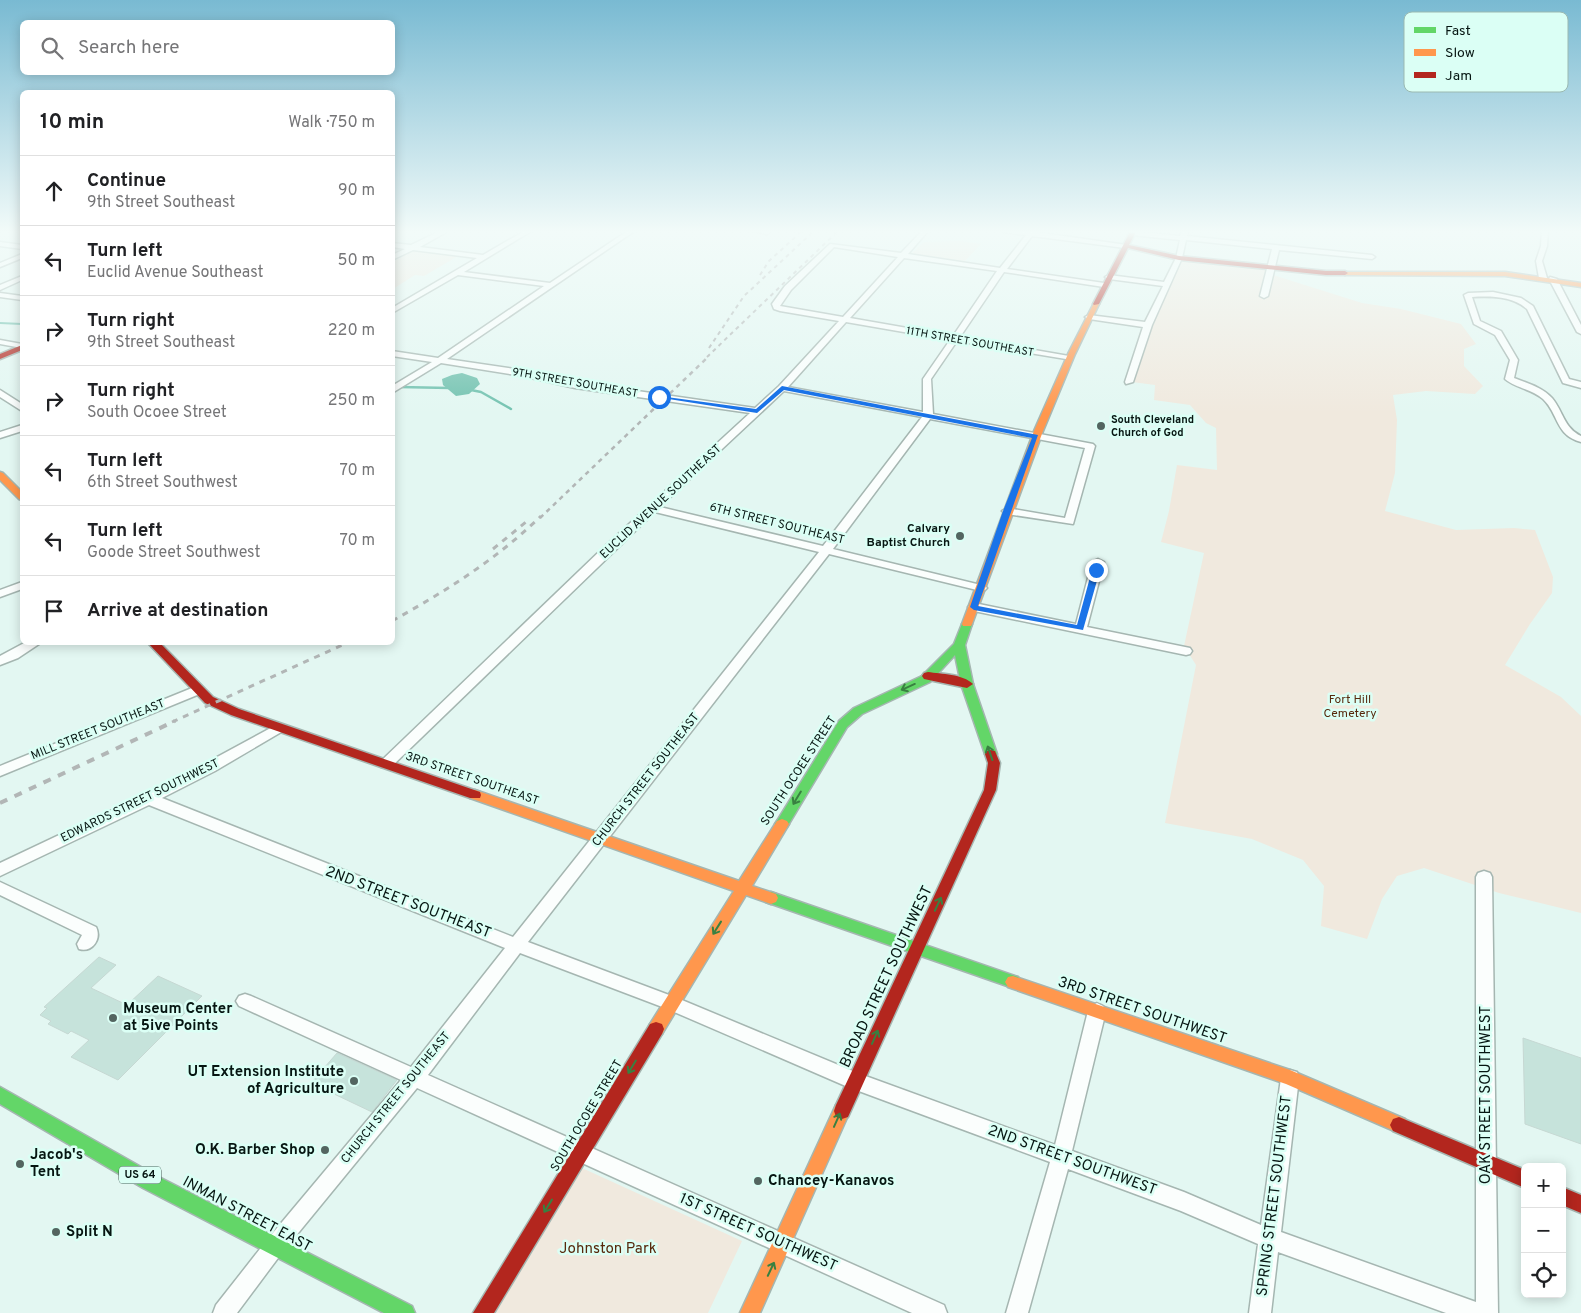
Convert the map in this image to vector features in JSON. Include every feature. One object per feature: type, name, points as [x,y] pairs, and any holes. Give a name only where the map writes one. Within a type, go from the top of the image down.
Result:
[{"type":"street","points":[[395,309],[425,291]]},
{"type":"street","points":[[395,388],[542,291]]},
{"type":"street","name":"11TH STREET SOUTHEAST","points":[[786,291],[776,306],[783,309],[842,321],[1069,358]]},
{"type":"street","name":"EUCLID AVENUE SOUTHEAST","points":[[386,764],[653,508],[782,388],[869,291]]},
{"type":"street","points":[[928,415],[928,379],[988,291]]},
{"type":"street","name":"SOUTH OCOEE STREET","points":[[482,1313],[670,1003],[843,724],[858,711],[928,676],[959,645],[1007,511],[1036,437],[1069,358],[1101,291]]},
{"type":"street","points":[[1129,382],[1148,325],[1163,291]]},
{"type":"street","points":[[1264,296],[1265,291]]},
{"type":"street","points":[[1556,291],[1581,332]]},
{"type":"street","points":[[0,295],[20,298]]},
{"type":"street","points":[[1581,385],[1566,381],[1530,308],[1524,301],[1507,297],[1468,295],[1477,322],[1498,333],[1514,360],[1509,379],[1545,396],[1553,405],[1567,433],[1581,439]]},
{"type":"street","points":[[1089,317],[1148,325]]},
{"type":"street","points":[[0,342],[20,346]]},
{"type":"street","points":[[0,357],[20,347]]},
{"type":"street","name":"9TH STREET SOUTHEAST","points":[[395,353],[522,373],[575,385],[757,411]]},
{"type":"street","points":[[782,388],[1090,446],[1070,522],[1007,511]]},
{"type":"street","points":[[0,393],[20,407]]},
{"type":"street","name":"CHURCH STREET SOUTHEAST","points":[[224,1313],[274,1247],[414,1078],[599,838],[784,606],[928,415]]},
{"type":"street","points":[[0,435],[20,429]]},
{"type":"street","points":[[0,475],[20,495]]},
{"type":"street","name":"6TH STREET SOUTHEAST","points":[[653,508],[981,588]]},
{"type":"street","points":[[1081,628],[1098,562]]},
{"type":"street","points":[[0,594],[20,586]]},
{"type":"street","points":[[974,607],[1186,651]]},
{"type":"street","points":[[0,661],[31,645]]},
{"type":"street","name":"3RD STREET SOUTHEAST","points":[[155,645],[197,690],[213,703],[278,728],[743,887]]},
{"type":"street","name":"BROAD STREET SOUTHWEST","points":[[750,1313],[990,790],[994,763],[967,684],[959,645]]},
{"type":"street","points":[[928,676],[955,680],[967,684]]},
{"type":"street","name":"MILL STREET SOUTHEAST","points":[[2,767],[197,690]]},
{"type":"street","name":"EDWARDS STREET SOUTHWEST","points":[[0,870],[147,798],[250,745],[278,728]]},
{"type":"street","name":"2ND STREET SOUTHEAST","points":[[147,798],[516,945],[670,1003]]},
{"type":"street","name":"OAK STREET SOUTHWEST","points":[[1484,877],[1486,1313]]},
{"type":"street","name":"3RD STREET SOUTHWEST","points":[[743,887],[1290,1078],[1521,1177]]},
{"type":"street","points":[[0,888],[90,932],[90,938],[85,944]]},
{"type":"street","name":"1ST STREET SOUTHWEST","points":[[245,1002],[936,1313]]},
{"type":"street","name":"2ND STREET SOUTHWEST","points":[[670,1003],[855,1081],[1184,1202],[1270,1239],[1476,1313]]},
{"type":"street","points":[[1017,1313],[1061,1158],[1097,1011]]},
{"type":"street","name":"SPRING STREET SOUTHWEST","points":[[1260,1313],[1290,1078]]},
{"type":"street","name":"INMAN STREET EAST","points":[[2,1100],[274,1247],[405,1313]]},
{"type":"street","points":[[1566,1198],[1581,1204]]},
{"type":"green space","name":"Fort Hill Cemetery","points":[[1167,291],[1325,291],[1362,303],[1401,309],[1461,324],[1476,344],[1464,349],[1464,366],[1483,386],[1475,394],[1426,391],[1393,395],[1397,420],[1395,473],[1385,511],[1456,530],[1514,528],[1535,530],[1553,577],[1552,593],[1505,665],[1561,697],[1581,716],[1581,913],[1499,893],[1424,868],[1397,876],[1382,899],[1367,939],[1321,926],[1324,886],[1303,860],[1252,839],[1165,823],[1196,665],[1184,646],[1204,553],[1161,542],[1169,511],[1177,465],[1217,470],[1216,428],[1206,423],[1190,405],[1154,400],[1155,385],[1132,382],[1151,324]]},
{"type":"green space","name":"Johnston Park","points":[[582,1168],[742,1241],[708,1313],[494,1313]]},
{"type":"shaded area","points":[[462,373],[477,378],[480,384],[469,394],[456,396],[443,385],[442,379]]},
{"type":"building","name":"Museum Center at 5ive Points","points":[[99,957],[116,965],[91,988],[127,1005],[158,976],[202,996],[118,1080],[71,1057],[89,1040],[71,1031],[68,1034],[48,1024],[51,1021],[40,1015],[47,1008],[44,1007]]},
{"type":"building","points":[[1523,1038],[1581,1058],[1581,1144],[1525,1124]]},
{"type":"building","name":"UT Extension Institute of Agriculture","points":[[337,1053],[397,1080],[372,1112],[311,1083]]},
{"type":"waterway","points":[[0,323],[20,324]]},
{"type":"waterway","points":[[399,387],[450,388]]},
{"type":"waterway","points":[[471,390],[481,392],[511,409]]},
{"type":"railway","points":[[709,348],[749,291]]},
{"type":"railway","points":[[707,357],[775,291]]},
{"type":"railway","points":[[540,518],[709,356]]},
{"type":"railway","points":[[395,619],[432,598],[489,560],[541,516]]},
{"type":"railway","points":[[493,549],[526,522]]},
{"type":"railway","points":[[172,722],[342,645]]},
{"type":"railway","points":[[0,803],[175,721]]},
{"type":"traffic: fast","points":[[782,824],[843,724],[858,711],[926,679],[959,645],[967,624]]},
{"type":"traffic: fast","points":[[959,645],[967,684],[991,754]]},
{"type":"traffic: fast","points":[[771,898],[1013,982]]},
{"type":"traffic: fast","points":[[0,1095],[99,1154],[149,1181],[405,1313]]},
{"type":"traffic: slow","points":[[967,624],[1038,431],[1096,304]]},
{"type":"traffic: slow","points":[[0,475],[20,495]]},
{"type":"traffic: slow","points":[[475,795],[771,898]]},
{"type":"traffic: slow","points":[[656,1029],[782,824]]},
{"type":"traffic: slow","points":[[1013,982],[1290,1078],[1399,1125]]},
{"type":"traffic: slow","points":[[750,1313],[842,1111]]},
{"type":"traffic: jam","points":[[1096,304],[1103,291]]},
{"type":"traffic: jam","points":[[0,357],[20,348]]},
{"type":"traffic: jam","points":[[155,645],[209,700],[235,712],[475,795]]},
{"type":"traffic: jam","points":[[928,676],[955,680],[967,684]]},
{"type":"traffic: jam","points":[[842,1111],[990,790],[994,763],[991,754]]},
{"type":"traffic: jam","points":[[483,1313],[656,1029]]},
{"type":"traffic: jam","points":[[1399,1125],[1521,1177]]},
{"type":"traffic: jam","points":[[1566,1198],[1581,1204]]},
{"type":"place","name":"South Cleveland Church of God","points":[[1101,426]]},
{"type":"place","name":"Calvary Baptist Church","points":[[960,536]]},
{"type":"place","name":"Museum Center at 5ive Points","points":[[113,1018]]},
{"type":"place","name":"UT Extension Institute of Agriculture","points":[[354,1081]]},
{"type":"place","name":"O.K. Barber Shop","points":[[325,1150]]},
{"type":"place","name":"Jacob's Tent","points":[[20,1164]]},
{"type":"place","name":"Chancey-Kanavos","points":[[758,1181]]},
{"type":"place","name":"Split N","points":[[56,1232]]},
{"type":"route","points":[[659,397],[757,411],[782,388],[1036,437],[1007,511],[974,607],[1081,628],[1096,570]]}]
